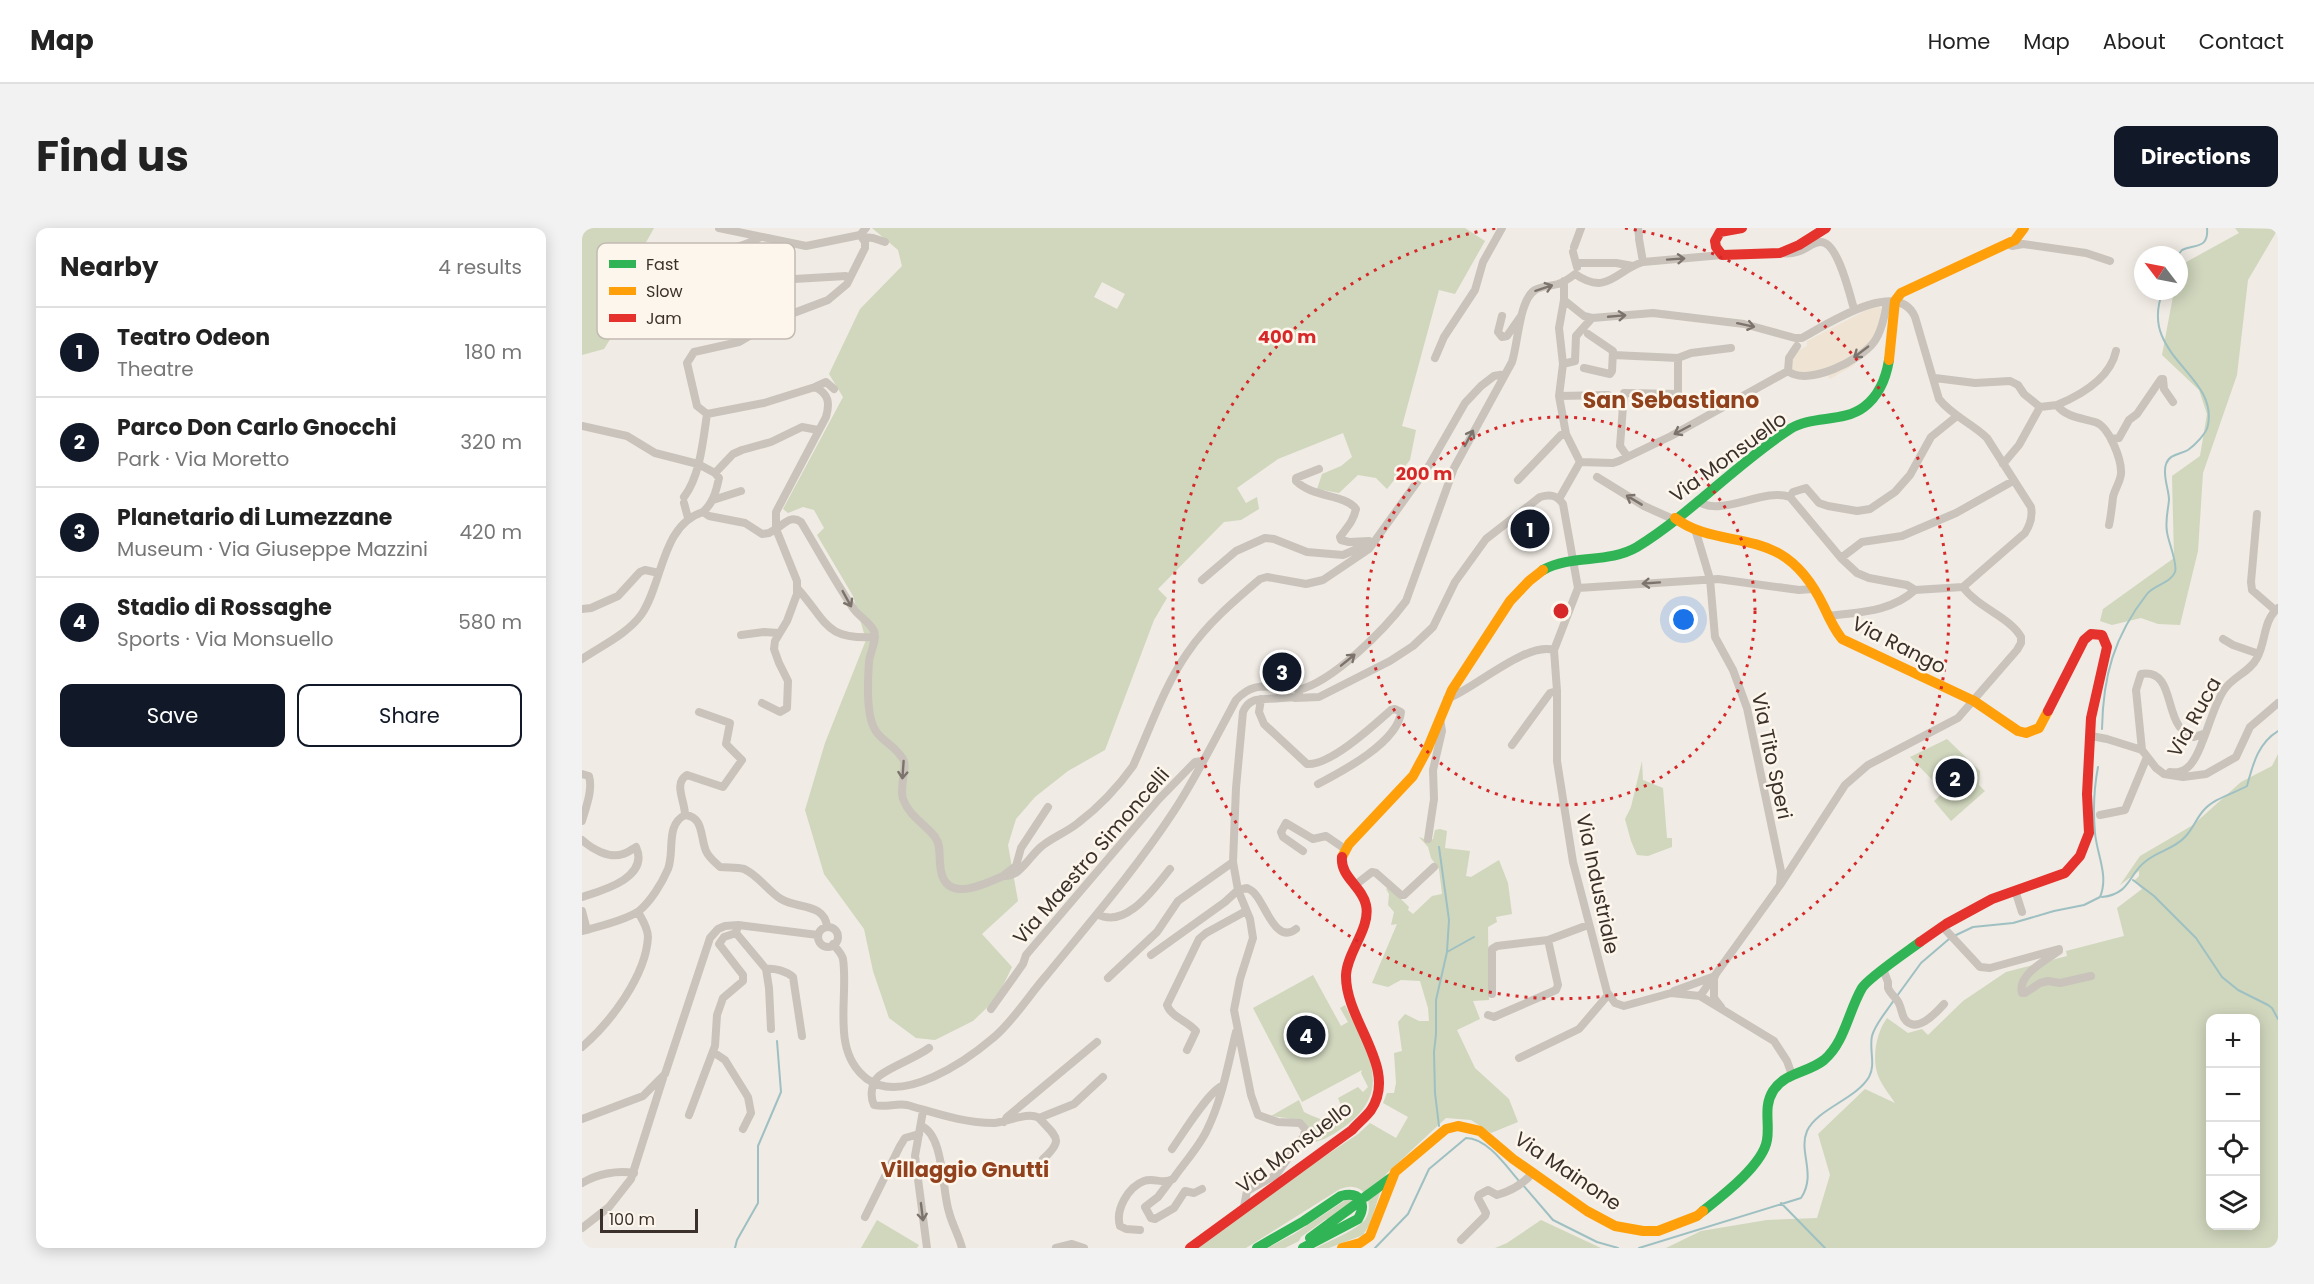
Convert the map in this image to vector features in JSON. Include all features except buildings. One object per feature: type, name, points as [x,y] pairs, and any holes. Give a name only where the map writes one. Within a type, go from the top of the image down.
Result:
[{"type":"main road","points":[[1742,228],[1726,230],[1717,235],[1714,246],[1722,255],[1780,253],[1799,245],[1826,228]]},
{"type":"main road","points":[[1891,302],[1901,293],[2007,243],[2019,236],[2025,229]]},
{"type":"main road","name":"Via Monsuello","points":[[1190,1248],[1352,1130],[1367,1117],[1375,1102],[1381,1078],[1349,1006],[1346,988],[1346,973],[1367,913],[1366,903],[1343,868],[1342,854],[1414,775],[1447,699],[1461,686],[1464,673],[1503,613],[1524,586],[1540,571],[1572,560],[1626,552],[1643,543],[1792,428],[1806,422],[1846,416],[1862,409],[1872,401],[1884,385],[1887,372],[1891,302]]},
{"type":"main road","name":"Via Rango","points":[[1674,519],[1713,536],[1753,542],[1782,555],[1801,572],[1828,616],[1833,630],[1842,639],[1974,701],[2018,731],[2026,733],[2035,730],[2043,723],[2084,640],[2094,632],[2102,634],[2107,647],[2093,704],[2091,736]]},
{"type":"main road","points":[[1883,969],[1992,899],[2065,873],[2073,865],[2085,847],[2089,833],[2087,794],[2091,736]]},
{"type":"main road","name":"Via Mainone","points":[[1342,1248],[1360,1243],[1370,1236],[1392,1178],[1399,1168],[1446,1129],[1462,1126],[1480,1131],[1531,1176],[1605,1222],[1633,1230],[1658,1231],[1705,1211],[1750,1169],[1764,1150],[1767,1141],[1766,1110],[1770,1097],[1778,1084],[1822,1062],[1836,1048],[1863,987],[1883,969]]},
{"type":"main road","points":[[1365,1197],[1392,1178]]},
{"type":"main road","points":[[1257,1248],[1341,1197],[1348,1194],[1356,1196],[1362,1202],[1364,1210],[1358,1219],[1303,1248]]},
{"type":"main road","points":[[1296,1248],[1356,1204]]},
{"type":"street","points":[[719,228],[791,243]]},
{"type":"street","points":[[795,313],[828,300],[847,284],[865,248],[862,236],[866,228]]},
{"type":"street","points":[[1435,358],[1444,337],[1475,290],[1483,262],[1502,228]]},
{"type":"street","points":[[1300,695],[1345,663],[1393,619],[1406,601],[1454,468],[1516,350],[1521,316],[1527,299],[1535,290],[1564,281],[1575,274],[1577,264],[1574,249],[1581,228]]},
{"type":"street","points":[[1639,234],[1643,262]]},
{"type":"street","points":[[795,244],[806,246],[862,236],[885,243]]},
{"type":"street","points":[[748,243],[760,237]]},
{"type":"street","points":[[1780,253],[1793,255],[1820,241],[1825,242],[1837,257],[1851,311]]},
{"type":"street","points":[[2007,243],[2012,246],[2023,244],[2086,253],[2110,261]]},
{"type":"street","points":[[1575,274],[1585,280],[1603,282],[1643,262],[1722,255]]},
{"type":"street","points":[[1577,264],[1616,263],[1633,266]]},
{"type":"street","points":[[795,279],[846,276],[850,278]]},
{"type":"street","points":[[1564,281],[1564,300],[1559,328],[1563,364],[1559,396],[1566,434],[1583,463],[1594,474],[1644,506],[1674,519]]},
{"type":"street","points":[[1564,300],[1584,316],[1592,318],[1653,313],[1688,316],[1744,324],[1795,338],[1802,338],[1851,311],[1891,302],[1905,304],[1912,311],[1935,378],[1939,399],[1945,408],[1987,438],[2031,507],[2032,514],[2025,533],[1963,587],[1915,590],[1907,585],[1857,573],[1841,558],[1790,497],[1775,495],[1717,506],[1703,506],[1697,501]]},
{"type":"street","points":[[1788,371],[1797,376],[1817,375],[1860,354],[1874,342],[1891,302]]},
{"type":"street","points":[[1502,316],[1498,332],[1502,337],[1507,336],[1521,316]]},
{"type":"street","points":[[1563,364],[1575,361],[1576,336],[1584,332],[1592,318]]},
{"type":"street","points":[[1584,332],[1611,349],[1613,356],[1610,374],[1584,368]]},
{"type":"street","points":[[744,339],[694,352],[689,357],[687,363],[697,406],[701,411],[707,414],[764,404],[826,382],[834,388]]},
{"type":"street","points":[[1788,371],[1789,358],[1797,346]]},
{"type":"street","points":[[1613,356],[1678,358],[1691,353],[1731,348]]},
{"type":"street","points":[[1935,378],[1975,382],[2010,381],[2018,385],[2024,394],[2040,407],[2057,405],[2085,391],[2108,372],[2116,351]]},
{"type":"street","points":[[1627,456],[1620,446],[1624,393],[1678,394],[1678,358]]},
{"type":"street","points":[[1583,463],[1613,463],[1671,436],[1788,371]]},
{"type":"street","points":[[1003,876],[1020,870],[1041,846],[1077,824],[1102,803],[1125,777],[1133,766],[1170,684],[1187,653],[1209,625],[1260,579],[1267,577],[1306,584],[1323,580],[1361,555],[1374,542],[1430,464],[1465,404],[1481,386],[1494,376],[1504,374]]},
{"type":"street","points":[[2111,439],[2119,438],[2129,420],[2138,414],[2161,379],[2163,379],[2164,389],[2173,402]]},
{"type":"street","points":[[762,703],[780,712],[787,708],[788,681],[774,649],[797,594],[797,581],[776,529],[776,512],[830,405],[821,391],[814,387]]},
{"type":"street","points":[[1559,396],[1608,395]]},
{"type":"street","points":[[2057,405],[2060,409],[2078,418],[2103,425],[2111,439],[2121,464],[2121,476],[2114,495],[2109,525]]},
{"type":"street","points":[[2003,465],[2019,445],[2040,407]]},
{"type":"street","points":[[688,518],[684,500],[698,470],[707,414]]},
{"type":"street","points":[[1790,497],[1793,492],[1806,488],[1819,502],[1828,506],[1857,511],[1870,509],[1895,492],[1910,476],[1931,437],[1957,416]]},
{"type":"street","points":[[582,426],[627,436],[655,453],[698,464],[715,473],[719,478],[713,500],[703,512],[688,518],[677,531],[647,604],[631,627],[582,659]]},
{"type":"street","points":[[715,473],[733,454],[742,450],[771,442],[802,427],[818,430]]},
{"type":"street","points":[[1518,480],[1561,435],[1566,434]]},
{"type":"street","points":[[1560,500],[1583,463]]},
{"type":"street","points":[[1319,469],[1296,478],[1296,481],[1312,493],[1344,500],[1354,506],[1356,509],[1351,524],[1340,537],[1341,540],[1349,543],[1374,542]]},
{"type":"street","points":[[1841,558],[1862,542],[1902,536],[1956,513],[2013,481]]},
{"type":"street","points":[[713,500],[741,491]]},
{"type":"street","points":[[833,944],[843,957],[842,992],[846,1051],[852,1064],[874,1083],[899,1086],[927,1080],[962,1061],[995,1037],[1097,914],[1173,813],[1236,700],[1243,693],[1253,687],[1258,687],[1280,693],[1319,697],[1413,646],[1433,627],[1455,582],[1486,539],[1540,497],[1548,495],[1560,500],[1563,504],[1578,588],[1710,579],[1798,590],[1813,589]]},
{"type":"street","points":[[703,512],[709,516],[745,524],[762,534],[769,533],[791,518],[796,518],[801,522],[854,610],[873,629],[875,638],[869,661],[870,718],[881,739],[903,759],[905,766],[901,783],[904,801],[910,811],[936,839],[940,850],[941,873],[947,883],[955,889],[964,891],[1003,876],[1016,866],[1021,848],[1048,807]]},
{"type":"street","name":"Via Ruca","points":[[2146,756],[2165,771],[2172,773],[2182,772],[2189,768],[2223,690],[2251,666],[2259,654],[2268,619],[2276,609],[2252,590],[2256,514]]},
{"type":"street","name":"Via Tito Speri","points":[[1695,529],[1710,579],[1715,637],[1733,670],[1747,708],[1781,870],[1780,885]]},
{"type":"street","points":[[1202,580],[1236,551],[1265,538],[1274,539],[1307,552],[1342,555],[1374,542]]},
{"type":"street","points":[[582,609],[591,608],[618,596],[640,572],[645,570],[659,573]]},
{"type":"street","points":[[1700,996],[1703,988],[1715,976],[1780,885],[1845,785],[1868,765],[1953,722],[2017,650],[2021,637],[2012,627],[1971,598],[1963,587]]},
{"type":"street","points":[[797,588],[829,627],[837,633],[857,638],[875,638]]},
{"type":"street","name":"Via Industriale","points":[[1578,588],[1554,650],[1557,691],[1557,761],[1573,862],[1608,995]]},
{"type":"street","points":[[1828,616],[1881,609],[1905,599],[1915,590]]},
{"type":"street","points":[[741,635],[779,633]]},
{"type":"street","points":[[2223,639],[2259,654]]},
{"type":"street","points":[[1461,686],[1476,681],[1524,655],[1543,648],[1554,650]]},
{"type":"street","points":[[1464,673],[1468,681],[1476,681]]},
{"type":"street","points":[[2100,815],[2125,810],[2146,756],[2136,690],[2140,674],[2157,675],[2162,682],[2178,726],[2194,737],[2204,734]]},
{"type":"street","points":[[1512,745],[1550,693],[1557,691]]},
{"type":"street","points":[[1244,1207],[1247,1191],[1276,1175],[1304,1136],[1305,1129],[1300,1123],[1278,1122],[1258,1115],[1251,1095],[1234,1010],[1240,979],[1252,943],[1250,919],[1238,890],[1233,862],[1236,788],[1244,712],[1251,701],[1271,699],[1280,693]]},
{"type":"street","points":[[1261,699],[1259,712],[1264,724],[1294,750],[1303,763],[1312,765],[1343,749],[1391,710],[1401,712],[1399,723],[1376,747],[1350,768],[1318,784]]},
{"type":"street","points":[[2091,736],[2107,739],[2146,756],[2164,774],[2173,777],[2206,774],[2236,757],[2250,727],[2278,704]]},
{"type":"street","points":[[685,815],[679,787],[683,776],[687,775],[723,787],[742,760],[726,744],[730,723],[699,712]]},
{"type":"street","name":"Via Monsuello","points":[[1428,838],[1434,799],[1433,770],[1442,731],[1439,717]]},
{"type":"street","name":"Via Maestro Simoncelli","points":[[991,1009],[1023,964],[1026,955],[1160,800],[1195,762],[1202,761]]},
{"type":"street","points":[[582,774],[589,776],[590,781],[582,822]]},
{"type":"street","points":[[582,911],[584,930],[638,912],[652,896],[668,868],[672,854],[672,830],[679,818],[685,815],[693,816],[698,820],[706,851],[720,867],[746,870],[781,898],[821,912],[826,921],[826,927]]},
{"type":"street","points":[[1303,851],[1283,837],[1281,832],[1286,823],[1313,839],[1330,837],[1345,849]]},
{"type":"street","points":[[582,840],[598,852],[610,855],[621,855],[636,847],[638,858],[631,874],[622,882],[582,897]]},
{"type":"street","points":[[1108,978],[1156,932],[1178,901],[1233,862]]},
{"type":"street","points":[[1354,886],[1372,872],[1404,895],[1434,867]]},
{"type":"street","points":[[1097,914],[1112,917],[1131,910],[1149,895],[1170,869]]},
{"type":"street","points":[[1151,956],[1238,890],[1247,888],[1256,894],[1278,928],[1285,933],[1292,932],[1296,928]]},
{"type":"street","points":[[2015,890],[2022,912]]},
{"type":"street","points":[[1187,1050],[1196,1031],[1168,1010],[1167,1005],[1199,939],[1246,911]]},
{"type":"street","points":[[582,1047],[605,1026],[639,969],[648,935],[638,912]]},
{"type":"street","points":[[1492,994],[1492,949],[1497,946],[1548,940],[1588,925]]},
{"type":"street","points":[[582,1228],[609,1208],[622,1194],[634,1173],[710,938],[718,929],[725,926],[737,929],[818,935]]},
{"type":"street","points":[[826,927],[833,928],[837,933],[837,939],[833,944],[824,946],[819,942],[818,935],[826,927]]},
{"type":"street","points":[[1944,928],[1980,967],[1990,968],[2060,949],[2027,975],[2021,984],[2022,993],[2048,981],[2060,983],[2091,976]]},
{"type":"street","points":[[737,929],[766,969],[771,1029]]},
{"type":"street","points":[[689,1115],[713,1052],[717,1015],[723,998],[743,981],[743,975],[719,944],[724,937],[737,929]]},
{"type":"street","points":[[1488,1015],[1494,1017],[1556,990],[1558,985],[1548,940]]},
{"type":"street","points":[[766,969],[780,971],[793,977],[802,1036]]},
{"type":"street","points":[[1883,969],[1905,1019],[1914,1025],[1930,1018],[1944,1004]]},
{"type":"street","points":[[1519,1058],[1579,1029],[1604,1003],[1608,995],[1615,1003],[1627,1006],[1671,993],[1686,985],[1715,976]]},
{"type":"street","points":[[1715,976],[1714,998],[1724,1011]]},
{"type":"street","points":[[1671,993],[1700,996],[1774,1041],[1787,1061],[1792,1075]]},
{"type":"street","points":[[1202,1189],[1194,1193],[1185,1191],[1174,1208],[1155,1219],[1145,1208],[1146,1204],[1158,1197],[1208,1129],[1237,1030]]},
{"type":"street","points":[[1004,1122],[1007,1117],[1096,1042]]},
{"type":"street","points":[[929,1048],[879,1076],[874,1083],[871,1098],[874,1105],[880,1107],[904,1104],[923,1111],[967,1121],[1004,1122],[1030,1114],[1039,1118],[1057,1137],[1056,1148],[1043,1160]]},
{"type":"street","points":[[713,1052],[725,1060],[748,1096],[751,1113],[743,1129]]},
{"type":"street","points":[[582,1119],[643,1096],[665,1074]]},
{"type":"street","points":[[1039,1118],[1074,1104],[1103,1077]]},
{"type":"street","points":[[1172,1149],[1211,1096],[1222,1086]]},
{"type":"street","points":[[643,1096],[656,1104]]},
{"type":"street","points":[[923,1111],[915,1156],[927,1248]]},
{"type":"street","points":[[865,1217],[905,1138],[920,1130],[933,1134],[948,1211],[962,1248]]},
{"type":"street","points":[[582,1183],[593,1176],[623,1171],[634,1173]]},
{"type":"street","points":[[1461,1240],[1485,1216],[1479,1195],[1488,1190],[1497,1195],[1518,1186],[1531,1176]]},
{"type":"street","points":[[1140,1230],[1120,1226],[1118,1218],[1126,1197],[1144,1181],[1170,1181]]},
{"type":"street","points":[[1056,1248],[1072,1244],[1084,1248]]},
{"type":"green space","points":[[582,228],[654,228],[646,243],[597,243],[597,339],[610,339],[604,349],[582,355]]},
{"type":"green space","points":[[872,228],[1465,228],[1485,241],[1455,294],[1439,290],[1402,426],[1416,430],[1410,460],[1387,489],[1376,478],[1358,475],[1339,493],[1317,489],[1322,474],[1341,466],[1352,457],[1343,433],[1278,459],[1237,488],[1246,503],[1257,497],[1259,509],[1241,520],[1224,522],[1158,589],[1167,598],[1154,620],[1105,750],[1068,771],[1035,797],[1016,819],[1008,845],[1018,901],[982,934],[1012,967],[997,998],[973,1021],[935,1040],[916,1038],[889,1018],[873,971],[864,929],[824,874],[805,810],[825,743],[866,640],[853,596],[817,535],[824,528],[814,510],[803,507],[788,513],[783,509],[843,397],[829,374],[860,309],[902,266],[898,250]],"holes":[[[1102,282],[1125,294],[1117,309],[1094,297]]]},
{"type":"green space","points":[[2235,228],[2278,229],[2248,280],[2237,375],[2203,473],[2198,551],[2180,625],[2158,624],[2141,618],[2112,625],[2100,621],[2103,609],[2174,558],[2172,476],[2200,456],[2207,414],[2199,390],[2162,355],[2172,300],[2188,300],[2188,261],[2239,233]]},
{"type":"green space","points":[[1947,739],[1980,771],[1979,785],[1985,791],[1951,821],[1934,801],[1944,792],[1910,757]]},
{"type":"green space","points":[[2278,754],[2278,1248],[1666,1248],[1701,1231],[1767,1220],[1817,1218],[1830,1175],[1818,1134],[1865,1089],[1895,1103],[1881,1081],[1875,1063],[1880,1031],[1887,1018],[1908,1033],[1922,1029],[1928,1035],[1963,1001],[2006,972],[2067,956],[2066,951],[2124,936],[2117,908],[2142,889],[2134,881],[2139,876],[2139,871],[2120,885],[2140,856],[2193,825],[2241,782],[2272,766]]},
{"type":"green space","points":[[1642,761],[1643,780],[1663,788],[1667,838],[1672,838],[1672,847],[1648,856],[1637,855],[1625,819],[1631,807]]},
{"type":"green space","points":[[1435,830],[1447,831],[1445,848],[1470,851],[1466,876],[1471,877],[1499,860],[1508,883],[1512,914],[1496,917],[1497,922],[1488,927],[1489,1000],[1473,1001],[1480,1019],[1457,1030],[1475,1068],[1509,1099],[1518,1122],[1491,1133],[1471,1120],[1446,1118],[1386,1174],[1370,1224],[1363,1235],[1329,1248],[1316,1248],[1349,1232],[1365,1220],[1369,1210],[1366,1195],[1363,1191],[1350,1187],[1340,1189],[1246,1248],[1197,1248],[1292,1178],[1358,1134],[1370,1123],[1396,1138],[1408,1117],[1383,1103],[1387,1093],[1394,1093],[1396,1083],[1394,1053],[1402,1051],[1398,1022],[1405,1014],[1419,1021],[1429,1021],[1428,1008],[1420,981],[1401,980],[1388,987],[1372,983],[1397,924],[1391,925],[1394,912],[1388,905],[1389,894],[1386,889],[1389,887],[1413,914],[1432,896],[1442,894],[1439,869],[1431,858],[1428,847],[1419,837],[1429,841],[1433,839]]},
{"type":"green space","points":[[1313,975],[1341,1026],[1348,1022],[1340,1008],[1345,1005],[1368,1054],[1373,1084],[1369,1099],[1360,1113],[1344,1127],[1324,1139],[1302,1144],[1311,1133],[1303,1124],[1271,1116],[1299,1100],[1304,1112],[1323,1120],[1338,1119],[1342,1116],[1343,1110],[1338,1098],[1358,1087],[1363,1092],[1368,1087],[1361,1073],[1362,1070],[1302,1102],[1253,1008]]},
{"type":"green space","points":[[1347,1199],[1353,1200],[1355,1207],[1352,1214],[1332,1224],[1326,1219],[1301,1237],[1299,1241],[1285,1248],[1267,1248],[1294,1234]]},
{"type":"green space","points":[[877,1220],[919,1245],[917,1248],[861,1248]]},
{"type":"green space","points":[[1541,1220],[1601,1248],[1495,1248],[1507,1243]]},
{"type":"shaded area","points":[[1874,306],[1883,310],[1878,331],[1854,365],[1830,379],[1824,370],[1807,375],[1792,370],[1792,359],[1796,352],[1807,346],[1807,341]]},
{"type":"waterway","points":[[2188,248],[2203,243],[2206,239],[2207,228]]},
{"type":"waterway","points":[[2102,729],[2108,674],[2112,657],[2126,625],[2147,594],[2170,579],[2176,568],[2166,528],[2169,500],[2166,464],[2172,456],[2194,445],[2208,425],[2208,407],[2202,391],[2168,348],[2160,332],[2158,313],[2161,300]]},
{"type":"waterway","points":[[2102,897],[2119,892],[2146,861],[2181,841],[2207,807],[2218,799],[2247,786],[2261,748],[2278,731]]},
{"type":"waterway","points":[[1954,936],[1973,927],[2013,923],[2084,905],[2100,897],[2103,873],[2096,841],[2094,816],[2098,767]]},
{"type":"waterway","points":[[1439,847],[1449,920],[1447,951]]},
{"type":"waterway","points":[[2133,880],[2154,896],[2196,938],[2222,977],[2238,990],[2268,1005],[2278,1019]]},
{"type":"waterway","points":[[1439,1126],[1434,1052],[1436,1000],[1447,952],[1474,937]]},
{"type":"waterway","points":[[1897,996],[1921,963],[1949,939]]},
{"type":"waterway","points":[[1639,1248],[1801,1198],[1808,1172],[1805,1147],[1807,1131],[1819,1116],[1855,1092],[1869,1077],[1872,1067],[1872,1036],[1878,1022],[1894,1000]]},
{"type":"waterway","points":[[735,1248],[737,1240],[758,1203],[758,1146],[781,1092],[777,1041]]},
{"type":"waterway","points":[[1375,1248],[1408,1214],[1429,1169],[1466,1138],[1474,1139],[1489,1148],[1519,1181]]},
{"type":"waterway","points":[[1523,1185],[1553,1220],[1597,1242],[1618,1248]]},
{"type":"waterway","points":[[1781,1203],[1825,1248]]},
{"type":"traffic: fast","points":[[1543,570],[1566,562],[1614,556],[1637,547],[1677,519],[1751,457],[1790,429],[1808,422],[1847,415],[1864,407],[1881,386],[1889,360]]},
{"type":"traffic: fast","points":[[1703,1211],[1741,1179],[1764,1150],[1768,1134],[1768,1103],[1773,1091],[1790,1076],[1811,1068],[1831,1053],[1842,1036],[1862,988],[1880,971],[1920,942]]},
{"type":"traffic: fast","points":[[1365,1197],[1391,1178]]},
{"type":"traffic: fast","points":[[1257,1248],[1341,1196],[1353,1195],[1360,1200],[1362,1208],[1358,1219],[1303,1248]]},
{"type":"traffic: fast","points":[[1310,1238],[1356,1204]]},
{"type":"traffic: slow","points":[[1889,360],[1895,301],[1901,293],[2015,240],[2024,228]]},
{"type":"traffic: slow","points":[[1675,518],[1700,531],[1754,544],[1780,554],[1800,570],[1811,584],[1842,639],[1974,701],[2018,731],[2026,733],[2039,728],[2048,711]]},
{"type":"traffic: slow","points":[[1342,857],[1349,844],[1413,776],[1427,750],[1452,690],[1510,601],[1543,570]]},
{"type":"traffic: slow","points":[[1342,1248],[1360,1243],[1370,1236],[1395,1172],[1446,1129],[1458,1126],[1480,1131],[1513,1159],[1587,1211],[1615,1226],[1658,1231],[1697,1216],[1703,1211]]},
{"type":"traffic: jam","points":[[1742,228],[1720,232],[1715,241],[1722,255],[1780,253],[1799,245],[1826,228]]},
{"type":"traffic: jam","points":[[1920,942],[1946,924],[1992,899],[2065,873],[2080,856],[2089,833],[2087,794],[2091,718],[2107,647],[2102,635],[2091,634],[2084,640],[2048,711]]},
{"type":"traffic: jam","points":[[1190,1248],[1352,1130],[1371,1110],[1378,1094],[1379,1078],[1375,1061],[1353,1010],[1346,975],[1347,966],[1365,922],[1366,905],[1364,898],[1344,870],[1342,857]]},
{"type":"place","name":"Teatro Odeon","points":[[1530,529]]},
{"type":"place","name":"Planetario di Lumezzane","points":[[1282,672]]},
{"type":"place","name":"Parco Don Carlo Gnocchi","points":[[1955,778]]},
{"type":"place","name":"Stadio di Rossaghe","points":[[1306,1035]]},
{"type":"district","name":"San Sebastiano","points":[[1671,400]]},
{"type":"district","name":"Villaggio Gnutti","points":[[965,1170]]}]
